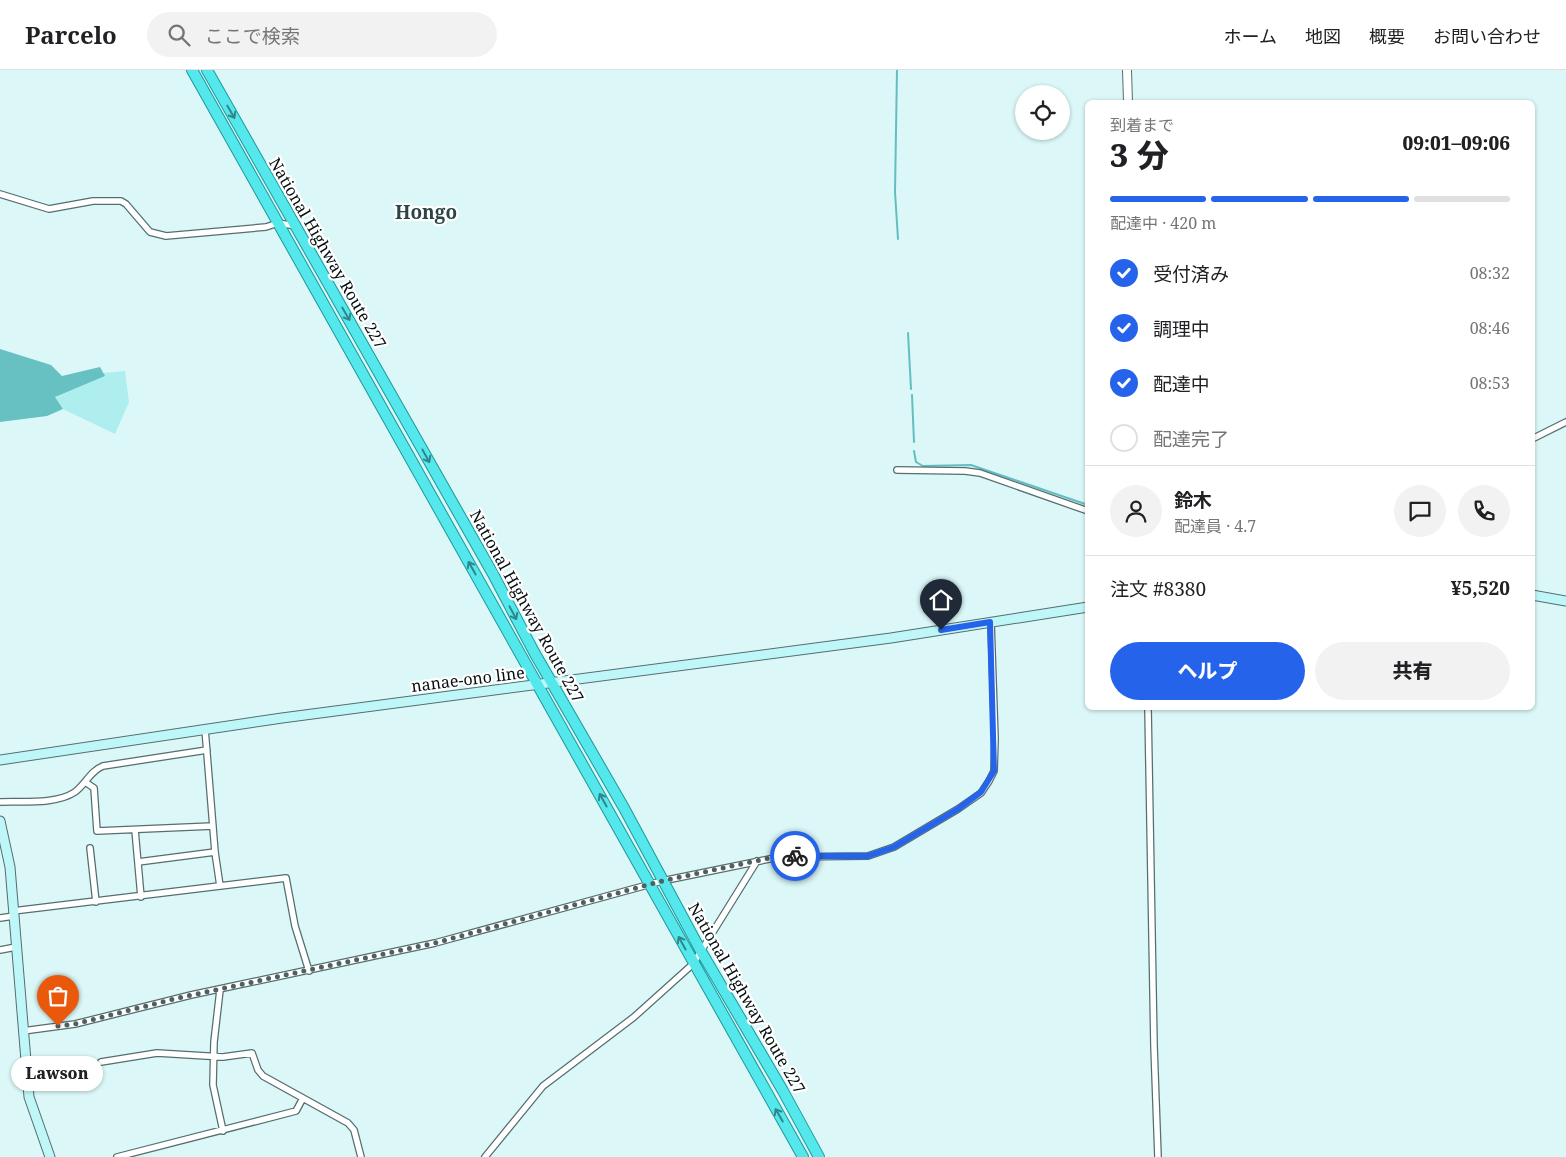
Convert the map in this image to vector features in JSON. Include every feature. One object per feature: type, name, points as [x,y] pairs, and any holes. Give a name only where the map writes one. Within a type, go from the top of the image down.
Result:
[{"type":"highway","name":"National Highway Route 227","points":[[192,70],[803,1157]]},
{"type":"highway","name":"National Highway Route 227","points":[[207,70],[619,800],[702,953],[779,1082],[818,1157]]},
{"type":"main road","points":[[1535,596],[1566,601]]},
{"type":"main road","name":"nanae-ono line","points":[[0,760],[205,729],[891,638],[1085,607]]},
{"type":"main road","points":[[0,822],[10,867],[29,1097],[50,1157]]},
{"type":"street","points":[[1127,70],[1128,100]]},
{"type":"street","points":[[0,194],[49,209],[93,201],[121,201],[126,204],[150,232],[166,236],[266,227],[278,223],[296,226]]},
{"type":"street","points":[[1535,438],[1566,422]]},
{"type":"street","points":[[897,470],[980,473],[1085,510]]},
{"type":"street","points":[[23,1030],[75,1024],[152,1004],[453,938],[650,884],[779,856],[878,854],[894,847],[958,809],[981,792],[994,771],[990,622]]},
{"type":"street","points":[[1148,710],[1153,1036],[1158,1157]]},
{"type":"street","points":[[205,729],[214,852],[220,886]]},
{"type":"street","points":[[0,802],[59,798],[76,791],[90,774],[103,766],[207,750]]},
{"type":"street","points":[[85,782],[94,788],[97,831],[213,826]]},
{"type":"street","points":[[135,830],[141,897]]},
{"type":"street","points":[[90,848],[96,902]]},
{"type":"street","points":[[138,862],[214,852]]},
{"type":"street","points":[[485,1157],[543,1086],[634,1017],[693,964],[702,953],[757,861]]},
{"type":"street","points":[[0,918],[13,913],[286,878],[295,926],[309,971]]},
{"type":"street","points":[[0,950],[16,947]]},
{"type":"street","points":[[220,990],[213,1055],[213,1086],[223,1131]]},
{"type":"street","points":[[101,1062],[157,1053],[223,1057],[252,1052],[258,1070],[263,1076],[348,1123],[354,1130],[361,1157]]},
{"type":"street","points":[[117,1157],[296,1111],[303,1098]]},
{"type":"shaded area","points":[[0,349],[51,365],[62,376],[100,367],[105,376],[55,397],[63,409],[47,416],[0,422]]},
{"type":"shaded area","points":[[125,371],[129,402],[115,434],[63,409],[55,397],[104,376],[103,373]]},
{"type":"waterway","points":[[897,70],[895,192],[898,239]]},
{"type":"waterway","points":[[908,333],[911,389]]},
{"type":"waterway","points":[[912,395],[914,442]]},
{"type":"waterway","points":[[914,451],[916,462],[923,466],[971,465],[1085,504]]},
{"type":"way so far","points":[[58,1026],[75,1024],[105,1015],[192,995],[435,943],[662,881],[779,856],[795,856]]},
{"type":"place","name":"Lawson","points":[[58,1026]]},
{"type":"district","name":"Hongo","points":[[426,212]]},
{"type":"route","points":[[795,856],[868,856],[878,854],[894,847],[958,809],[984,789],[994,771],[995,739],[990,622],[941,630]]}]
